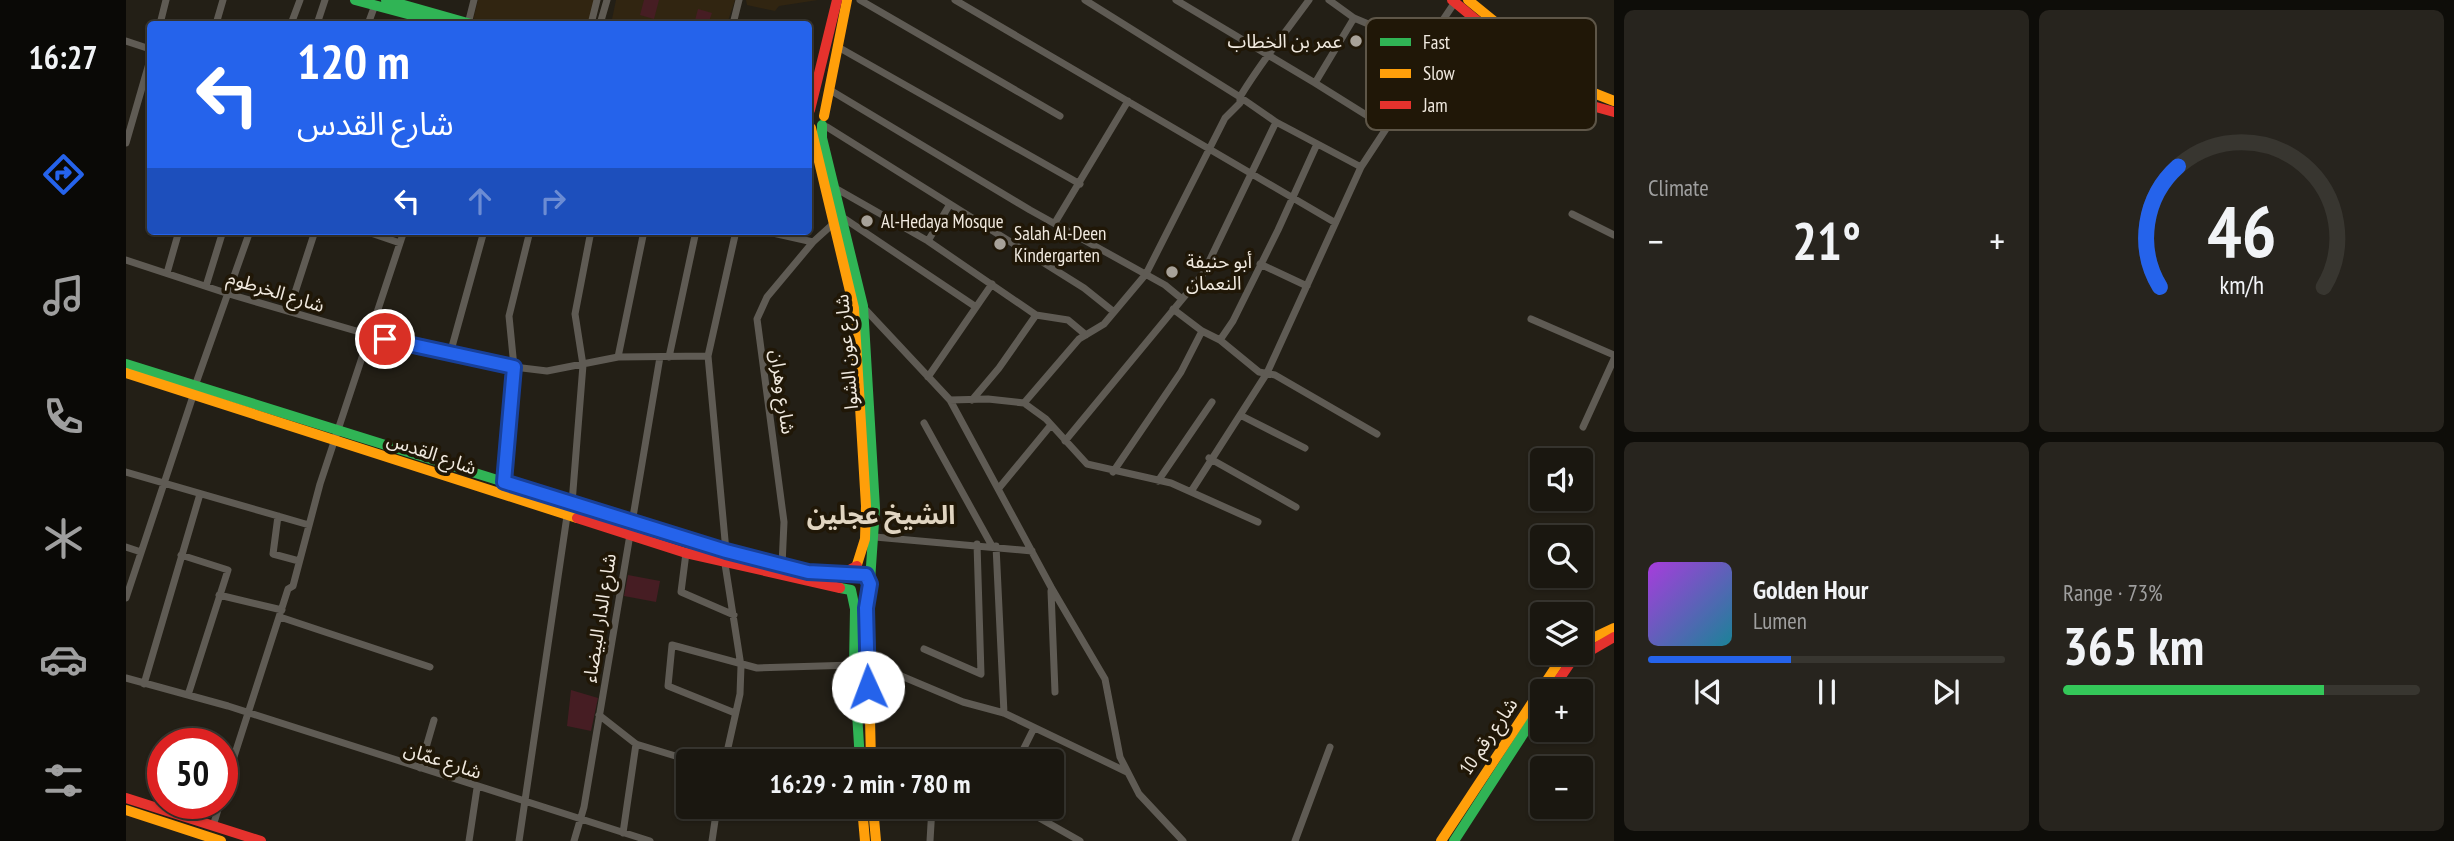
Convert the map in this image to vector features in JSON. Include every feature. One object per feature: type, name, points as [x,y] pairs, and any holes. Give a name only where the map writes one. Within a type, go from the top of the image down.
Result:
[{"type":"main road","points":[[355,0],[413,20]]},
{"type":"main road","points":[[386,0],[459,21]]},
{"type":"main road","points":[[812,99],[837,0]]},
{"type":"main road","name":"شارع عون الشوا","points":[[847,0],[830,90],[819,125],[854,308],[866,506],[865,539],[849,584],[851,590]]},
{"type":"main road","points":[[1468,0],[1490,18]]},
{"type":"main road","points":[[1453,1],[1474,18]]},
{"type":"main road","points":[[1596,94],[1614,101]]},
{"type":"main road","points":[[1596,106],[1614,112]]},
{"type":"main road","points":[[812,111],[820,111],[819,125]]},
{"type":"main road","name":"شارع عون الشوا","points":[[819,125],[835,188],[838,220],[863,306],[875,537],[868,586],[867,662],[871,749]]},
{"type":"main road","name":"شارع القدس","points":[[126,364],[195,389],[338,434],[726,551],[782,565],[840,575],[855,570]]},
{"type":"main road","name":"شارع القدس","points":[[126,373],[195,389]]},
{"type":"main road","name":"شارع القدس","points":[[338,434],[567,516],[686,553],[725,564],[839,587],[858,594],[868,586]]},
{"type":"main road","points":[[855,570],[863,573],[868,586]]},
{"type":"main road","points":[[839,587],[854,604]]},
{"type":"main road","points":[[851,590],[854,604],[854,665],[859,749]]},
{"type":"main road","points":[[1593,638],[1614,628]]},
{"type":"main road","points":[[1559,679],[1571,662],[1614,637]]},
{"type":"main road","name":"شارع رقم 10","points":[[1441,841],[1557,665]]},
{"type":"main road","name":"شارع رقم 10","points":[[1454,841],[1530,724]]},
{"type":"main road","points":[[126,798],[261,841]]},
{"type":"main road","points":[[126,810],[221,841]]},
{"type":"main road","points":[[863,819],[864,838]]},
{"type":"main road","points":[[874,819],[876,841]]},
{"type":"street","points":[[161,21],[166,0]]},
{"type":"street","points":[[217,21],[223,0]]},
{"type":"street","points":[[292,21],[300,0]]},
{"type":"street","points":[[318,21],[326,0]]},
{"type":"street","points":[[470,21],[474,0]]},
{"type":"street","points":[[592,21],[597,0]]},
{"type":"street","points":[[601,21],[607,0]]},
{"type":"street","points":[[734,21],[739,0]]},
{"type":"street","points":[[860,0],[1060,116]]},
{"type":"street","points":[[955,0],[1334,222]]},
{"type":"street","points":[[1085,0],[1276,122],[1361,167]]},
{"type":"street","points":[[1176,0],[1366,115]]},
{"type":"street","points":[[1024,403],[1086,335],[1104,324],[1146,274],[1225,118],[1240,103],[1240,97],[1265,55],[1274,48],[1309,0]]},
{"type":"street","points":[[1329,0],[1366,23]]},
{"type":"street","points":[[1442,18],[1453,1]]},
{"type":"street","points":[[369,21],[374,5]]},
{"type":"street","points":[[1315,83],[1354,18]]},
{"type":"street","points":[[126,41],[147,48]]},
{"type":"street","points":[[838,47],[1080,184]]},
{"type":"street","points":[[126,144],[147,70]]},
{"type":"street","points":[[830,90],[1030,210],[1056,221],[1146,274],[1182,299]]},
{"type":"street","points":[[1056,221],[1128,101]]},
{"type":"street","points":[[1065,441],[1203,274],[1276,122]]},
{"type":"street","points":[[819,125],[1084,288],[1114,312]]},
{"type":"street","points":[[1192,490],[1209,458],[1267,373],[1334,222],[1361,167],[1386,130]]},
{"type":"street","points":[[1220,340],[1233,320],[1294,197],[1317,144]]},
{"type":"street","points":[[835,188],[928,241],[1036,315],[1068,320],[1086,335]]},
{"type":"street","points":[[928,241],[950,204]]},
{"type":"street","points":[[1572,214],[1614,235]]},
{"type":"street","points":[[838,220],[976,307]]},
{"type":"street","name":"شارع وهران","points":[[782,565],[784,522],[757,319],[767,297],[813,243],[838,220]]},
{"type":"street","points":[[167,273],[178,235]]},
{"type":"street","points":[[206,286],[222,235]]},
{"type":"street","points":[[126,598],[249,235]]},
{"type":"street","points":[[289,311],[314,235]]},
{"type":"street","points":[[377,235],[400,243]]},
{"type":"street","points":[[238,742],[403,235]]},
{"type":"street","points":[[450,354],[483,235]]},
{"type":"street","points":[[504,482],[514,367],[509,316],[529,235]]},
{"type":"street","points":[[572,503],[583,365],[575,314],[590,235]]},
{"type":"street","points":[[618,357],[643,235]]},
{"type":"street","name":"شارع الدار البيضاء","points":[[575,841],[631,522],[664,357],[695,235]]},
{"type":"street","points":[[726,551],[708,356],[735,235]]},
{"type":"street","points":[[780,235],[813,243]]},
{"type":"street","name":"شارع الخرطوم","points":[[126,260],[229,294],[369,335],[514,367],[547,371],[618,357],[708,356]]},
{"type":"street","points":[[1260,264],[1307,286]]},
{"type":"street","points":[[928,377],[992,284]]},
{"type":"street","points":[[863,306],[950,400],[1051,587],[1105,679],[1120,757],[1139,794],[1184,841]]},
{"type":"street","points":[[1173,309],[1202,331],[1220,340],[1259,372],[1267,373],[1377,434]]},
{"type":"street","points":[[972,400],[999,368],[1036,315]]},
{"type":"street","points":[[1531,318],[1614,357],[1583,427]]},
{"type":"street","points":[[1113,472],[1181,372],[1202,331]]},
{"type":"street","points":[[950,400],[1024,403],[1051,425],[1087,464],[1192,490],[1258,522]]},
{"type":"street","points":[[1158,481],[1212,402]]},
{"type":"street","points":[[1240,415],[1305,448]]},
{"type":"street","points":[[924,423],[994,546],[1004,713]]},
{"type":"street","points":[[999,488],[1051,425]]},
{"type":"street","points":[[1209,458],[1296,507]]},
{"type":"street","points":[[126,472],[309,525]]},
{"type":"street","points":[[144,684],[200,494]]},
{"type":"street","points":[[278,516],[273,554],[299,561]]},
{"type":"street","points":[[519,841],[567,516]]},
{"type":"street","points":[[875,537],[1032,551]]},
{"type":"street","points":[[924,649],[981,674],[977,544]]},
{"type":"street","points":[[126,547],[141,552]]},
{"type":"street","points":[[686,553],[681,592],[734,615]]},
{"type":"street","points":[[181,555],[228,570],[188,695]]},
{"type":"street","points":[[725,564],[741,666],[728,749]]},
{"type":"street","points":[[1051,587],[1055,692]]},
{"type":"street","points":[[219,596],[281,613],[430,667]]},
{"type":"street","points":[[735,713],[668,686],[672,645],[741,666],[854,665]]},
{"type":"street","points":[[867,662],[963,702],[1004,713],[1128,772]]},
{"type":"street","name":"شارع عمّان","points":[[126,678],[228,706],[477,788],[650,841]]},
{"type":"street","points":[[599,715],[636,744],[676,756]]},
{"type":"street","points":[[420,768],[434,720]]},
{"type":"street","points":[[1024,749],[1034,728]]},
{"type":"street","points":[[623,834],[636,744]]},
{"type":"street","points":[[1295,841],[1330,747]]},
{"type":"street","points":[[469,841],[477,788]]},
{"type":"street","points":[[213,826],[215,819]]},
{"type":"street","points":[[712,841],[715,819]]},
{"type":"street","points":[[930,841],[931,819]]},
{"type":"street","points":[[1041,819],[1080,841]]},
{"type":"shaded area","points":[[478,0],[599,0],[592,21],[473,20]]},
{"type":"shaded area","points":[[616,0],[735,0],[728,21],[612,21]]},
{"type":"shaded area","points":[[644,0],[659,0],[654,19],[640,15]]},
{"type":"shaded area","points":[[746,0],[818,0],[779,6],[775,11],[747,5]]},
{"type":"shaded area","points":[[698,9],[712,13],[709,21],[695,21]]},
{"type":"shaded area","points":[[628,575],[660,581],[656,602],[624,596]]},
{"type":"shaded area","points":[[571,690],[598,698],[591,731],[567,726]]},
{"type":"traffic: fast","points":[[355,0],[434,21]]},
{"type":"traffic: fast","points":[[386,0],[460,21]]},
{"type":"traffic: fast","points":[[822,125],[822,138],[863,306],[875,508],[870,581]]},
{"type":"traffic: fast","points":[[126,364],[520,487]]},
{"type":"traffic: fast","points":[[840,588],[851,590],[855,609],[854,665],[859,749]]},
{"type":"traffic: fast","points":[[1454,841],[1530,724]]},
{"type":"traffic: slow","points":[[824,116],[847,0]]},
{"type":"traffic: slow","points":[[1468,0],[1490,18]]},
{"type":"traffic: slow","points":[[1596,94],[1614,101]]},
{"type":"traffic: slow","points":[[812,132],[854,308],[866,506],[865,539],[855,571]]},
{"type":"traffic: slow","points":[[126,373],[577,518]]},
{"type":"traffic: slow","points":[[867,591],[871,749]]},
{"type":"traffic: slow","points":[[1593,638],[1614,628]]},
{"type":"traffic: slow","points":[[1441,841],[1557,665]]},
{"type":"traffic: slow","points":[[126,810],[221,841]]},
{"type":"traffic: slow","points":[[863,819],[865,841]]},
{"type":"traffic: slow","points":[[874,819],[876,841]]},
{"type":"traffic: jam","points":[[812,102],[837,0]]},
{"type":"traffic: jam","points":[[1452,0],[1474,18]]},
{"type":"traffic: jam","points":[[1596,107],[1614,112]]},
{"type":"traffic: jam","points":[[520,487],[683,540],[808,571],[840,575],[857,566]]},
{"type":"traffic: jam","points":[[577,518],[686,553],[840,588]]},
{"type":"traffic: jam","points":[[1559,679],[1571,662],[1614,637]]},
{"type":"traffic: jam","points":[[126,798],[261,841]]},
{"type":"place","name":"عمر بن الخطاب","points":[[1356,41]]},
{"type":"place","name":"Al-Hedaya Mosque","points":[[867,221]]},
{"type":"place","name":"Salah Al-Deen Kindergarten","points":[[1000,244]]},
{"type":"place","name":"أبو حنيفة النعمان","points":[[1172,272]]},
{"type":"district","name":"الشيخ عجلين","points":[[881,514]]},
{"type":"route","points":[[385,339],[514,367],[504,482],[683,540],[808,572],[866,575],[870,580],[866,608],[868,687]]}]
